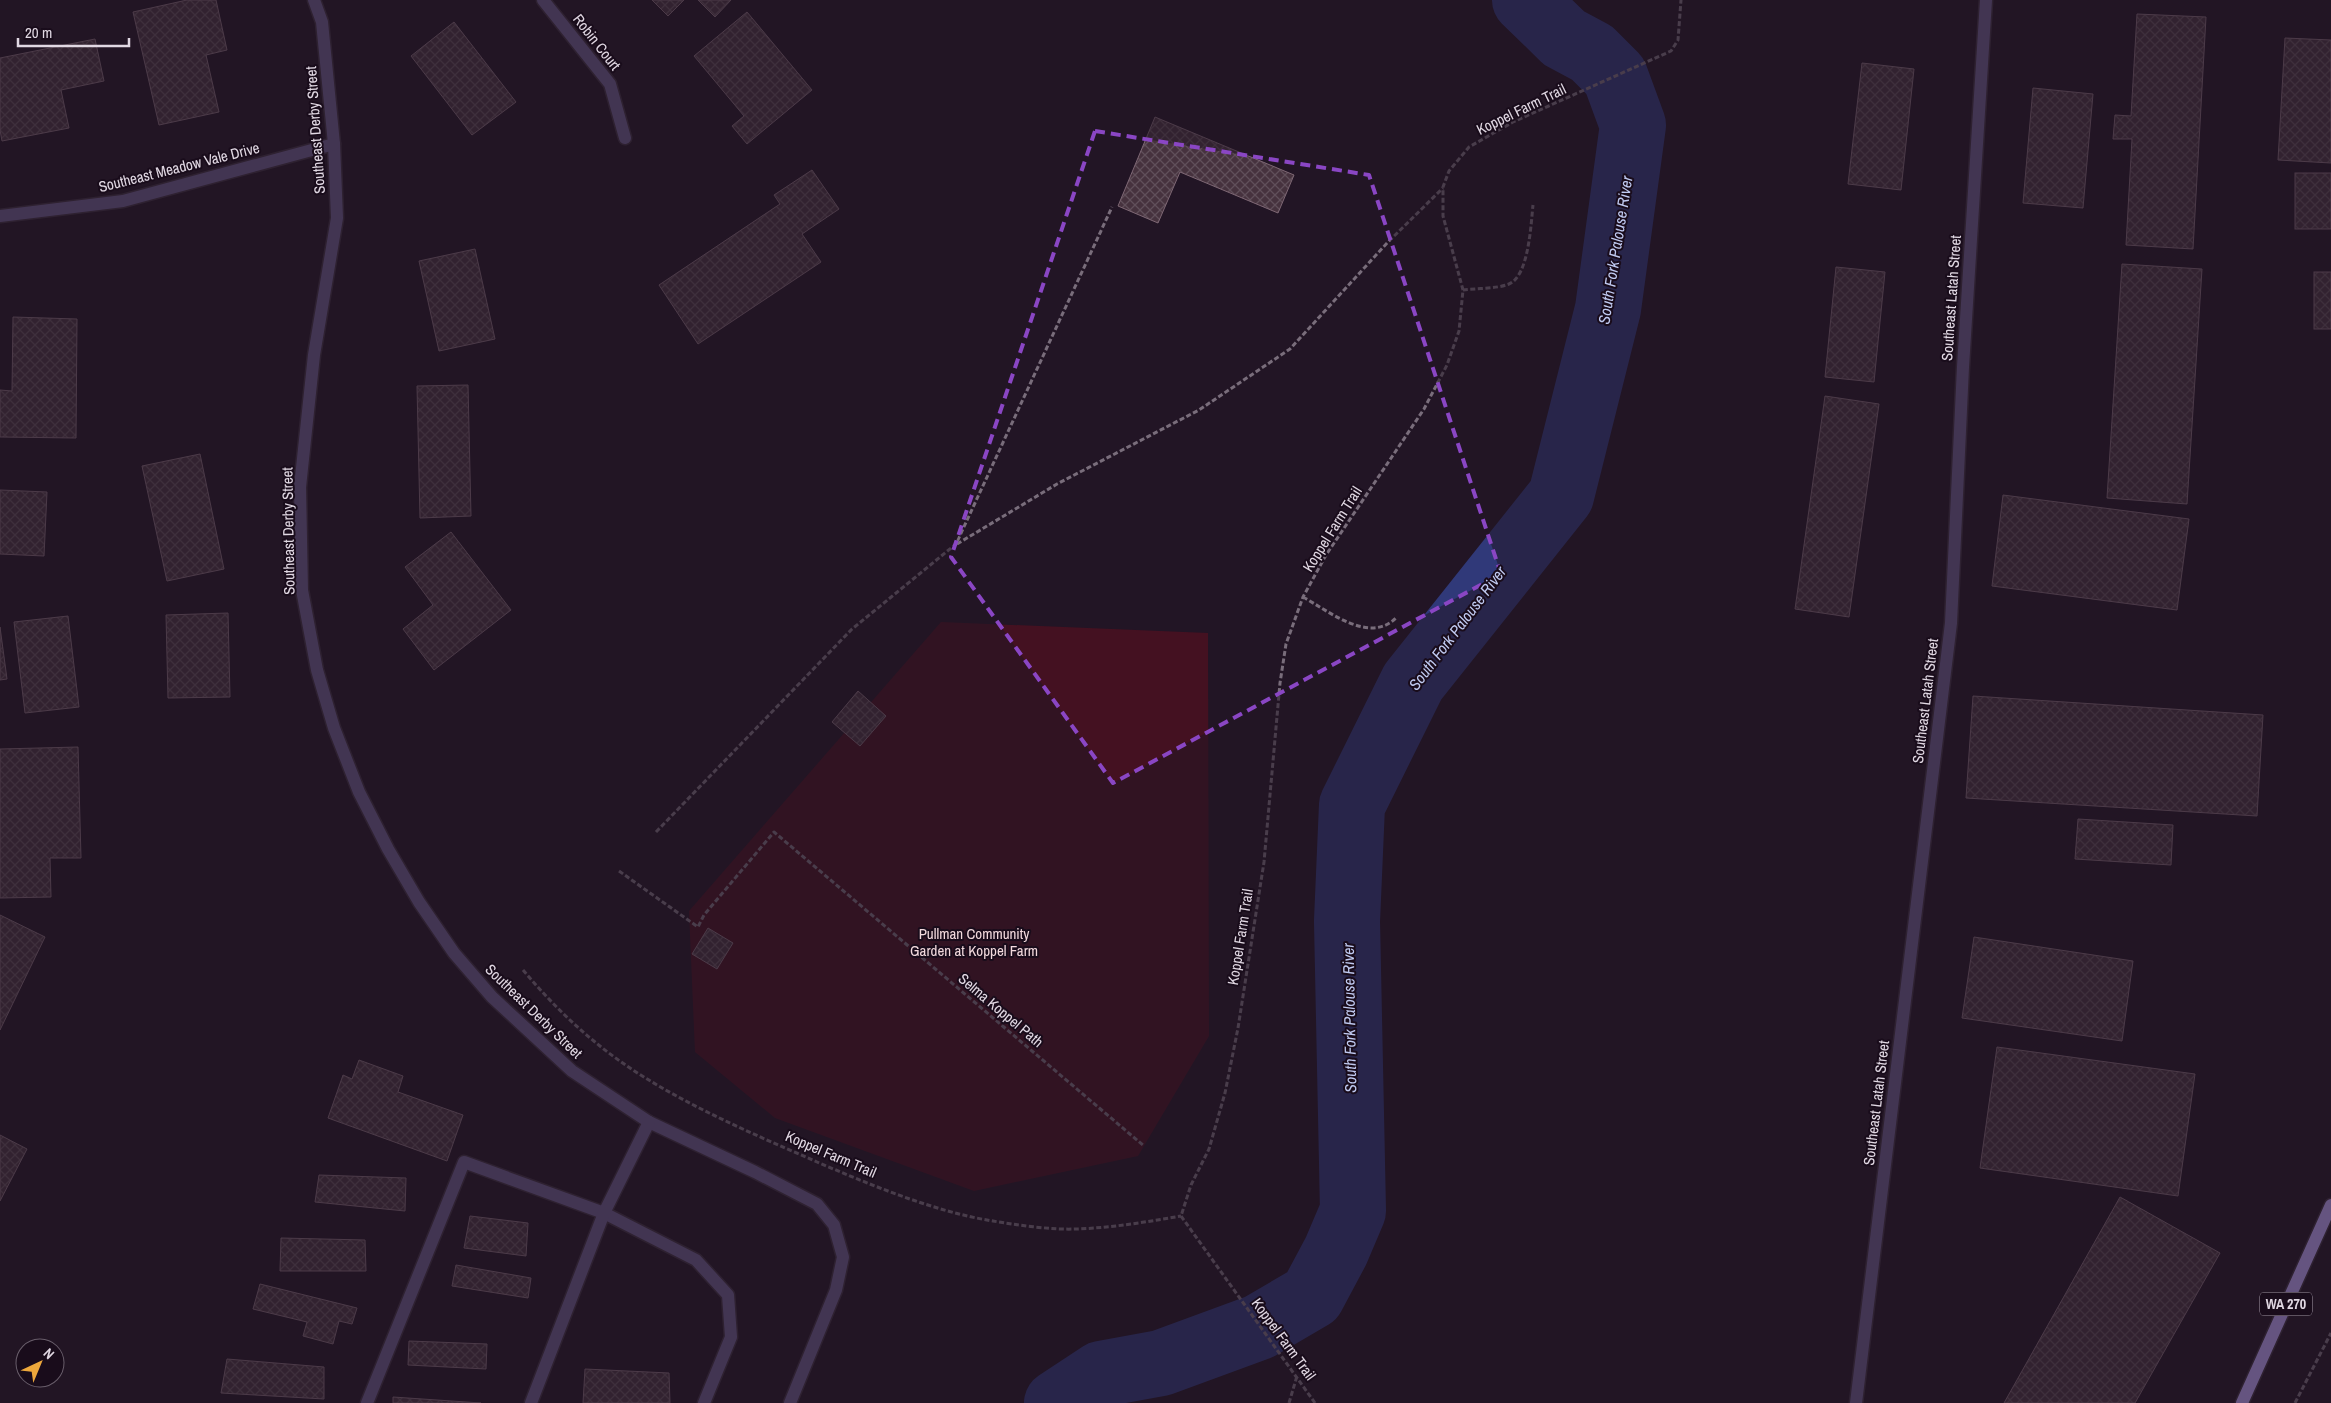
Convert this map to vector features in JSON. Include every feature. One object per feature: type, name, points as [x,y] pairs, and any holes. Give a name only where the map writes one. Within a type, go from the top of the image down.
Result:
[{"type":"main road","name":"WA 270","points":[[2242,1403],[2331,1205]]},
{"type":"street","name":"Southeast Derby Street","points":[[314,0],[322,22],[334,144],[337,218],[314,355],[300,487],[302,590],[317,670],[334,728],[359,792],[388,849],[419,902],[454,953],[492,997],[572,1070],[649,1122],[818,1204],[834,1225],[843,1257],[836,1290],[790,1403]]},
{"type":"street","name":"Robin Court","points":[[543,0],[610,84],[625,138]]},
{"type":"street","name":"Southeast Latah Street","points":[[1856,1403],[1951,623],[1963,368],[1986,0]]},
{"type":"street","name":"Southeast Meadow Vale Drive","points":[[0,216],[123,202],[334,144]]},
{"type":"street","points":[[531,1403],[604,1213],[649,1122]]},
{"type":"street","points":[[367,1403],[464,1162],[604,1213],[696,1260],[728,1295],[731,1337],[704,1403]]},
{"type":"path","name":"Koppel Farm Trail","points":[[1181,1216],[1191,1184],[1209,1149],[1225,1093],[1232,1056],[1264,862],[1286,644],[1303,597],[1342,531],[1424,409],[1447,365],[1459,331],[1463,290],[1443,216],[1443,187],[1449,171],[1470,147],[1513,122],[1672,51],[1678,40],[1681,0]]},
{"type":"path","points":[[656,832],[852,629],[956,544],[1057,484],[1199,410],[1290,349],[1388,242],[1443,187]]},
{"type":"path","points":[[1463,290],[1503,286],[1512,283],[1519,276],[1526,255],[1533,205]]},
{"type":"path","points":[[956,544],[1112,207]]},
{"type":"path","points":[[1303,597],[1353,624],[1370,629],[1381,629],[1398,617]]},
{"type":"path","name":"Selma Koppel Path","points":[[618,871],[698,926],[704,915],[774,832],[1144,1146]]},
{"type":"path","name":"Koppel Farm Trail","points":[[523,970],[547,998],[596,1043],[644,1076],[742,1129],[845,1174],[912,1199],[992,1221],[1074,1229],[1129,1224],[1181,1216]]},
{"type":"path","name":"Koppel Farm Trail","points":[[1181,1216],[1297,1375],[1315,1403]]},
{"type":"path","points":[[2295,1403],[2331,1333]]},
{"type":"path","points":[[1289,1403],[1297,1375]]},
{"type":"highlighted area","points":[[1095,131],[1369,175],[1501,574],[1113,783],[951,557]]},
{"type":"green space","name":"Pullman Community Garden at Koppel Farm","points":[[941,622],[1208,633],[1209,1036],[1138,1156],[974,1191],[775,1118],[695,1052],[689,911]]},
{"type":"building","points":[[187,0],[216,0],[227,50],[206,55],[219,112],[159,125],[133,12]]},
{"type":"building","points":[[652,0],[684,0],[668,16]]},
{"type":"building","points":[[698,0],[731,0],[715,17]]},
{"type":"building","points":[[747,12],[812,90],[747,144],[732,126],[744,116],[694,56]]},
{"type":"building","points":[[2137,14],[2206,17],[2193,249],[2126,245],[2132,139],[2113,139],[2115,115],[2131,116]]},
{"type":"building","points":[[454,22],[516,102],[472,135],[411,56]]},
{"type":"building","points":[[2285,38],[2331,40],[2331,163],[2278,160]]},
{"type":"building","points":[[95,39],[104,81],[61,90],[69,128],[2,141],[0,130],[0,58]]},
{"type":"building","points":[[1862,63],[1914,69],[1901,190],[1848,184]]},
{"type":"building","points":[[2033,88],[2093,94],[2083,208],[2023,203]]},
{"type":"building","points":[[1155,117],[1294,175],[1278,213],[1180,172],[1158,223],[1118,206]]},
{"type":"building","points":[[812,170],[839,209],[802,234],[821,262],[698,344],[659,285],[780,204],[774,195]]},
{"type":"building","points":[[2295,173],[2331,173],[2331,229],[2295,229]]},
{"type":"building","points":[[475,249],[495,339],[439,351],[419,261]]},
{"type":"building","points":[[2122,264],[2202,269],[2187,504],[2107,498]]},
{"type":"building","points":[[1836,267],[1885,272],[1874,382],[1825,377]]},
{"type":"building","points":[[2314,272],[2331,272],[2331,329],[2314,329]]},
{"type":"building","points":[[13,317],[77,319],[76,438],[0,437],[0,390],[12,391]]},
{"type":"building","points":[[468,385],[471,516],[420,518],[417,386]]},
{"type":"building","points":[[1825,396],[1879,404],[1849,617],[1795,609]]},
{"type":"building","points":[[200,454],[224,569],[167,581],[142,466]]},
{"type":"building","points":[[0,490],[47,492],[44,556],[0,554]]},
{"type":"building","points":[[2003,495],[2189,519],[2177,610],[1992,586]]},
{"type":"building","points":[[451,532],[511,610],[434,670],[403,629],[433,605],[405,567]]},
{"type":"building","points":[[228,613],[230,697],[168,698],[166,615]]},
{"type":"building","points":[[68,616],[79,707],[25,713],[14,622]]},
{"type":"building","points":[[0,627],[7,679],[0,680]]},
{"type":"building","points":[[858,691],[886,716],[860,746],[832,722]]},
{"type":"building","points":[[1973,696],[2263,715],[2257,816],[1966,798]]},
{"type":"building","points":[[78,747],[81,858],[50,858],[51,897],[0,898],[0,749]]},
{"type":"building","points":[[2078,819],[2173,825],[2171,865],[2075,859]]},
{"type":"building","points":[[0,915],[45,937],[0,1030]]},
{"type":"building","points":[[708,928],[733,943],[717,969],[692,954]]},
{"type":"building","points":[[1974,937],[2133,961],[2122,1041],[1962,1018]]},
{"type":"building","points":[[1997,1047],[2195,1074],[2178,1196],[1980,1168]]},
{"type":"building","points":[[359,1060],[403,1076],[398,1092],[463,1115],[447,1161],[328,1118],[343,1075],[352,1079]]},
{"type":"building","points":[[0,1135],[27,1149],[0,1201]]},
{"type":"building","points":[[319,1175],[406,1178],[405,1211],[315,1202]]},
{"type":"building","points":[[2120,1197],[2220,1253],[2135,1403],[2004,1403]]},
{"type":"building","points":[[470,1216],[528,1223],[526,1256],[464,1248]]},
{"type":"building","points":[[281,1238],[365,1240],[366,1271],[280,1271]]},
{"type":"building","points":[[456,1265],[531,1278],[528,1298],[452,1286]]},
{"type":"building","points":[[260,1284],[357,1308],[352,1324],[339,1321],[333,1344],[303,1336],[307,1322],[253,1309]]},
{"type":"building","points":[[409,1341],[487,1344],[486,1369],[408,1365]]},
{"type":"building","points":[[227,1359],[324,1367],[324,1399],[221,1393]]},
{"type":"building","points":[[585,1369],[669,1373],[670,1403],[583,1403]]},
{"type":"building","points":[[393,1397],[481,1403],[393,1403]]},
{"type":"waterway","name":"South Fork Palouse River","points":[[1057,1403],[1101,1374],[1161,1363],[1259,1327],[1312,1296],[1336,1251],[1353,1211],[1347,921],[1352,805],[1413,682],[1561,496],[1608,309],[1633,125],[1615,76],[1592,53],[1564,38],[1525,0]]}]
